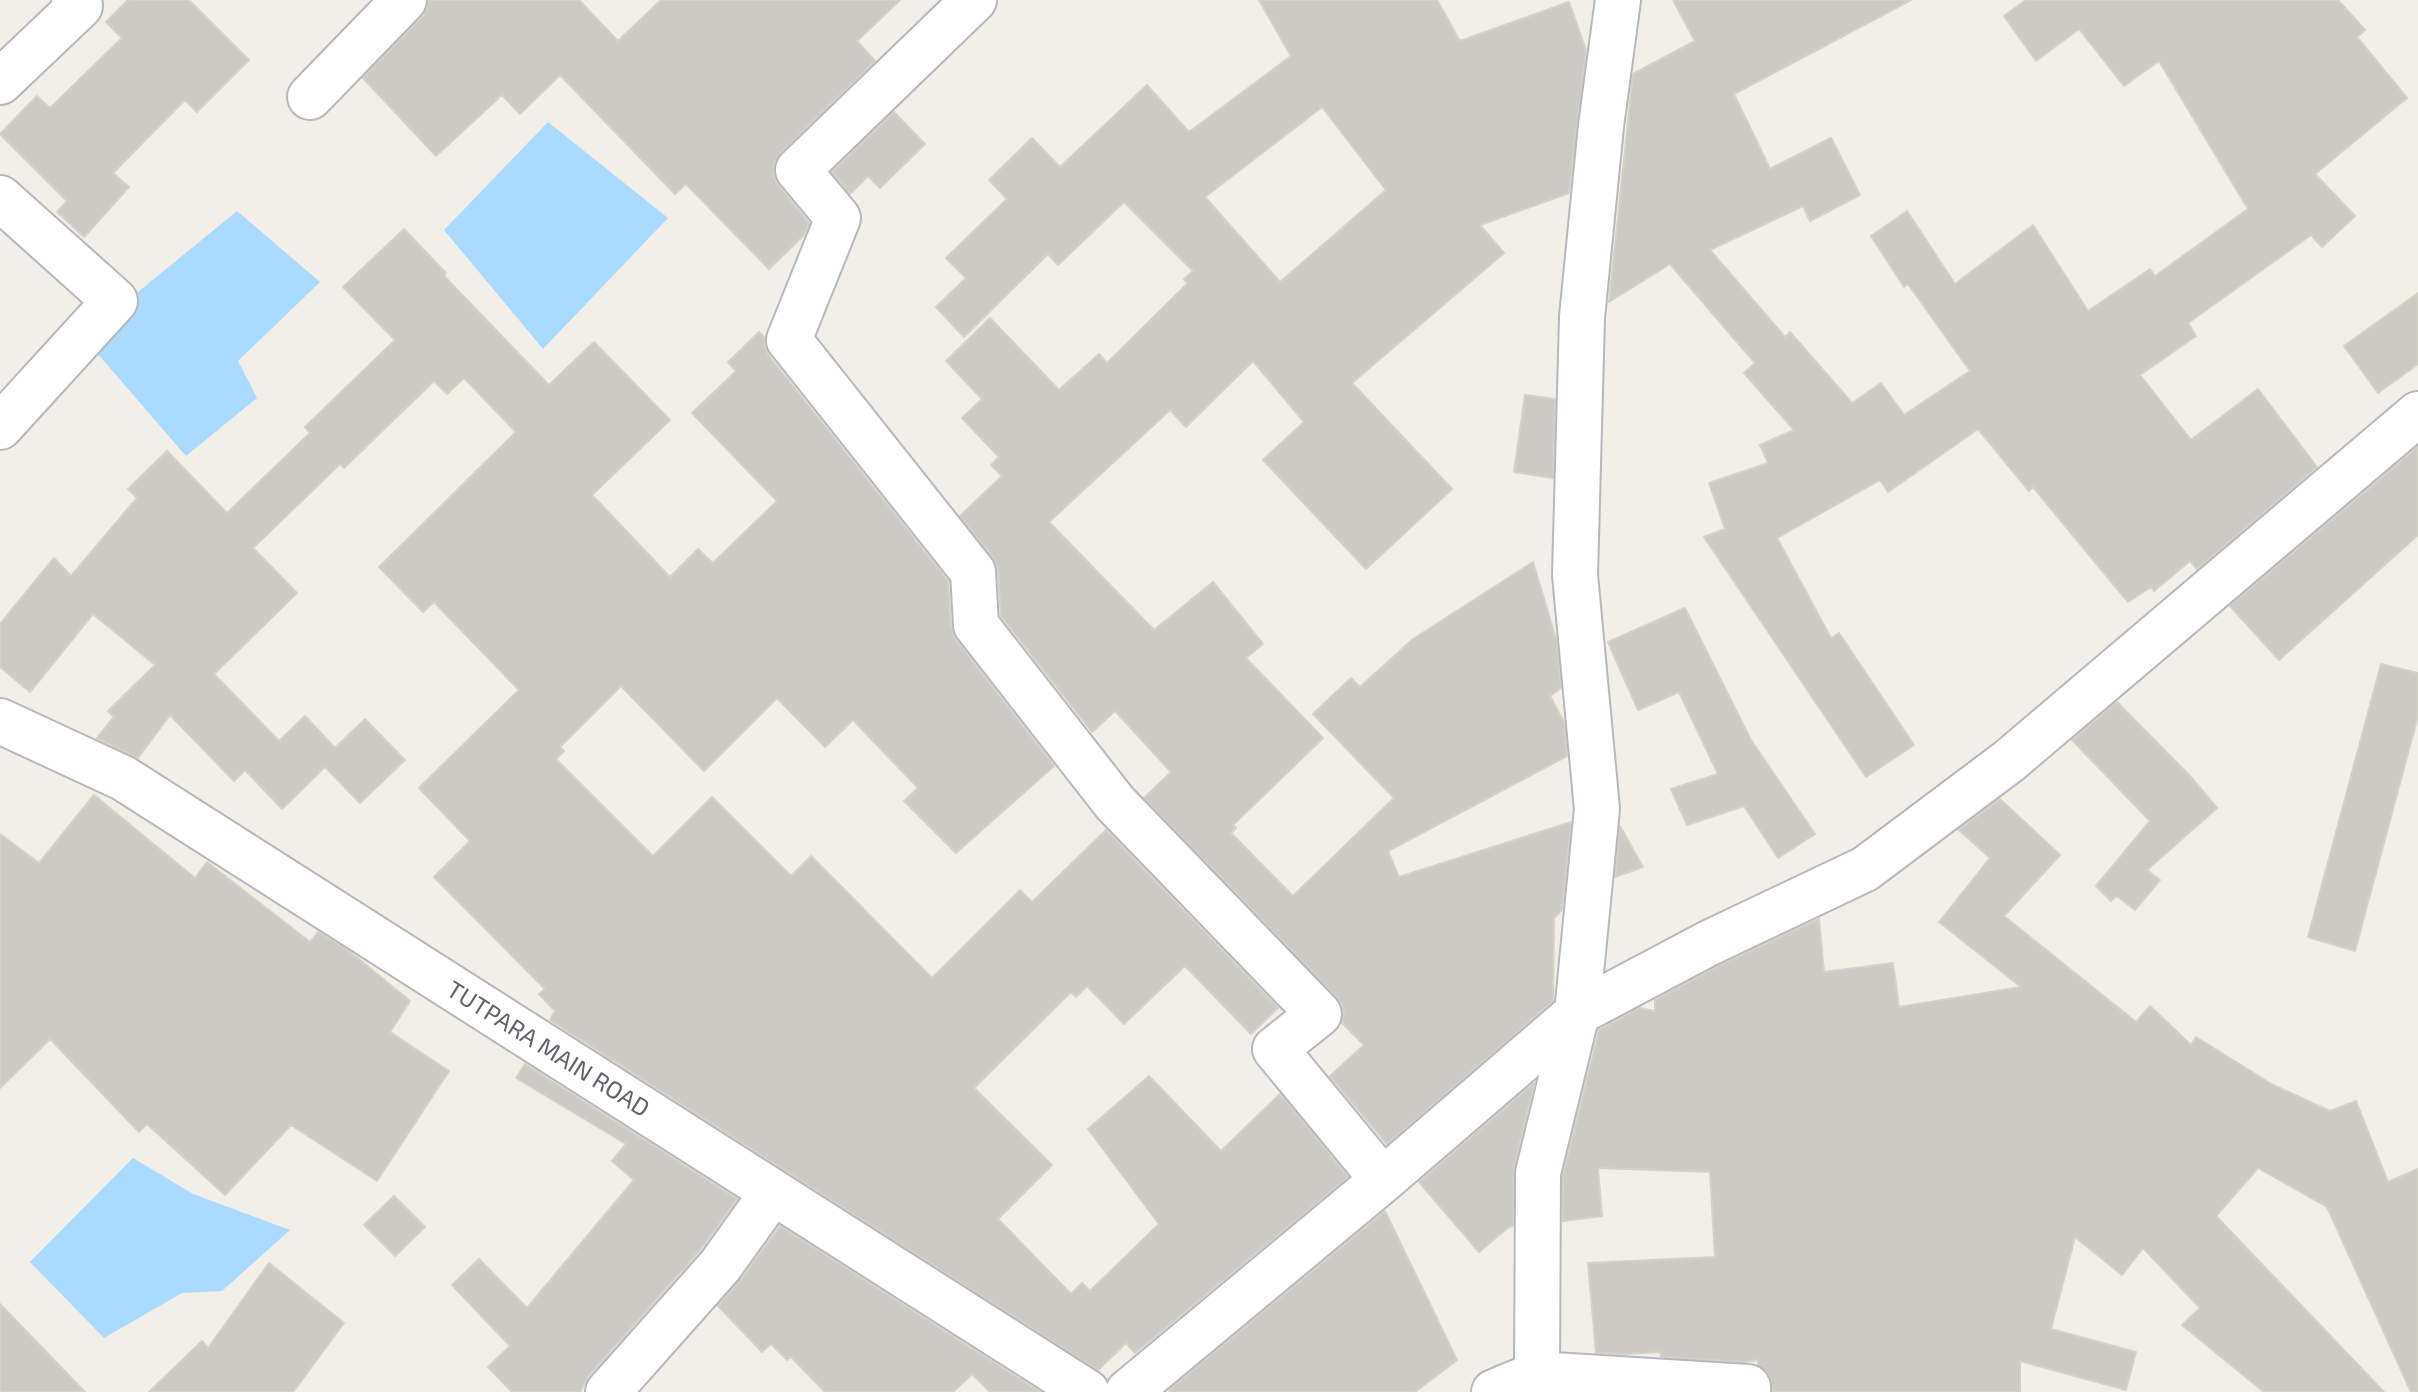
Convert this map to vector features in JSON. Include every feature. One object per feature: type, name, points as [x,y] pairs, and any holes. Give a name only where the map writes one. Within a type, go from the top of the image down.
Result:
[{"type":"street","points":[[0,82],[80,6],[74,0]]},
{"type":"street","points":[[310,97],[404,0]]},
{"type":"street","points":[[974,0],[798,170],[838,218],[789,340],[973,572],[976,625],[1106,791],[1319,1014],[1275,1049],[1383,1180]]},
{"type":"street","points":[[1537,1374],[1538,1173],[1577,1013],[1597,809],[1575,575],[1582,317],[1601,126],[1618,0]]},
{"type":"street","points":[[0,198],[115,301],[0,427]]},
{"type":"street","points":[[1128,1392],[1383,1180],[1577,1013],[1709,943],[1865,869],[2009,761],[2418,414]]},
{"type":"street","name":"TUTPARA MAIN ROAD","points":[[0,721],[123,778],[1087,1392]]},
{"type":"street","points":[[608,1392],[720,1266],[773,1192]]},
{"type":"street","points":[[1494,1392],[1537,1374],[1748,1387],[1748,1392]]},
{"type":"water","points":[[548,122],[668,218],[543,349],[444,230]]},
{"type":"water","points":[[237,211],[320,282],[238,361],[257,398],[186,456],[90,345],[138,292]]},
{"type":"water","points":[[133,1158],[193,1194],[290,1230],[222,1291],[182,1293],[104,1338],[30,1262]]},
{"type":"building","points":[[128,0],[189,0],[249,60],[197,112],[185,100],[113,173],[129,187],[84,237],[57,212],[67,201],[0,134],[37,96],[50,108],[122,38],[106,22]]},
{"type":"building","points":[[428,0],[579,0],[618,41],[661,0],[900,0],[857,41],[875,61],[774,162],[773,174],[778,185],[809,223],[804,235],[769,269],[686,184],[675,194],[560,75],[520,114],[502,95],[436,156],[363,78],[422,17]]},
{"type":"building","points":[[1259,0],[1437,0],[1460,41],[1569,2],[1586,50],[1569,193],[1480,225],[1504,253],[1352,383],[1452,489],[1366,569],[1263,460],[1304,422],[1253,361],[1186,427],[1170,410],[1049,522],[1154,630],[1213,582],[1263,644],[1246,658],[1323,738],[1233,825],[1236,828],[1231,833],[1293,896],[1394,798],[1313,714],[1351,678],[1360,687],[1413,639],[1533,562],[1556,639],[1561,688],[1550,696],[1564,722],[1567,756],[1388,851],[1399,877],[1571,822],[1562,910],[1554,918],[1553,1001],[1387,1144],[1330,1076],[1364,1045],[1342,1023],[1344,1010],[1337,997],[1144,798],[1171,772],[1115,711],[1092,732],[1001,616],[998,571],[993,557],[960,516],[1002,476],[991,465],[999,457],[962,418],[982,399],[946,361],[990,318],[1059,390],[1099,354],[1107,363],[1187,284],[1184,279],[1193,271],[1124,202],[1058,265],[1048,254],[964,337],[936,307],[966,278],[946,258],[1007,199],[989,180],[1032,138],[1060,167],[1147,85],[1189,132],[1291,56]],"holes":[[[1322,107],[1386,190],[1280,282],[1205,197]]]},
{"type":"building","points":[[1673,0],[1911,0],[1734,94],[1770,169],[1831,138],[1860,195],[1810,221],[1803,206],[1710,250],[1785,337],[1790,332],[1852,403],[1881,383],[1904,415],[1970,371],[1908,284],[1904,287],[1871,236],[1907,211],[1955,284],[2033,225],[2088,311],[2150,269],[2155,276],[2248,209],[2159,61],[2124,86],[2079,29],[2036,61],[2004,16],[2026,0],[2338,0],[2365,30],[2357,37],[2407,98],[2315,174],[2355,216],[2322,247],[2311,235],[2188,323],[2196,336],[2140,375],[2191,440],[2258,389],[2317,467],[2197,569],[2190,561],[2154,591],[2151,587],[2128,602],[2033,487],[2029,491],[1978,429],[1888,492],[1880,480],[1777,538],[1831,638],[1839,633],[1914,745],[1866,777],[1704,537],[1725,529],[1709,483],[1768,463],[1760,445],[1794,430],[1744,373],[1755,363],[1670,264],[1609,302],[1633,74],[1695,41]]},
{"type":"building","points":[[894,112],[925,144],[880,188],[868,176],[850,194],[832,172]]},
{"type":"building","points":[[404,229],[446,273],[444,276],[549,385],[594,342],[670,420],[592,495],[670,577],[698,549],[713,563],[777,501],[692,413],[736,371],[728,362],[759,332],[765,338],[769,356],[948,581],[951,626],[956,640],[1054,766],[956,853],[904,801],[918,788],[853,720],[825,747],[777,698],[704,771],[621,686],[560,747],[564,751],[556,759],[653,856],[712,797],[791,876],[811,856],[932,978],[1020,890],[1032,902],[1106,830],[1278,1008],[1251,1034],[1185,966],[1124,1024],[1087,986],[1076,997],[1071,992],[974,1088],[1052,1165],[998,1219],[1071,1294],[1082,1283],[1090,1291],[1159,1224],[1088,1129],[1149,1076],[1221,1151],[1280,1094],[1348,1177],[1135,1353],[1126,1343],[1098,1370],[550,1020],[555,1011],[539,994],[545,989],[434,877],[470,841],[419,788],[519,690],[434,602],[423,612],[379,567],[516,432],[464,378],[447,394],[434,381],[344,468],[340,464],[253,548],[297,593],[214,674],[279,741],[305,716],[335,748],[365,719],[405,760],[360,803],[325,767],[282,809],[245,770],[234,781],[170,715],[138,758],[97,738],[114,717],[108,711],[155,665],[93,614],[30,692],[0,667],[0,624],[54,558],[71,576],[137,498],[128,489],[167,451],[227,513],[310,433],[305,427],[395,340],[343,287]]},
{"type":"building","points":[[2418,293],[2418,364],[2378,393],[2344,346]]},
{"type":"building","points":[[1525,395],[1555,399],[1553,478],[1514,472]]},
{"type":"building","points":[[2418,447],[2418,535],[2279,660],[2230,606]]},
{"type":"building","points":[[1685,608],[1751,740],[1815,834],[1778,858],[1744,806],[1687,825],[1671,789],[1718,774],[1679,692],[1638,710],[1608,642]]},
{"type":"building","points":[[2381,664],[2418,673],[2418,716],[2355,951],[2308,937]]},
{"type":"building","points":[[2117,702],[2217,808],[2147,870],[2160,880],[2135,910],[2117,896],[2111,901],[2096,886],[2150,821],[2072,740]]},
{"type":"building","points":[[94,795],[195,878],[207,862],[310,942],[318,932],[349,951],[410,1001],[390,1032],[449,1071],[377,1181],[291,1125],[225,1195],[147,1124],[139,1132],[50,1039],[0,1088],[0,834],[39,863]]},
{"type":"building","points":[[2000,799],[2060,855],[2004,916],[2136,1022],[2150,1006],[2191,1045],[2196,1037],[2273,1085],[2330,1111],[2356,1101],[2388,1182],[2418,1169],[2418,1392],[2411,1392],[2327,1207],[2258,1168],[2216,1216],[2384,1392],[2264,1392],[2182,1325],[2200,1308],[2143,1248],[2122,1275],[2075,1237],[2051,1329],[2136,1352],[2126,1390],[2020,1361],[2020,1392],[1773,1392],[1770,1376],[1758,1365],[1758,1360],[1744,1362],[1661,1357],[1660,1352],[1596,1353],[1588,1263],[1715,1257],[1710,1172],[1598,1168],[1602,1216],[1563,1221],[1563,1176],[1599,1030],[1639,1008],[1655,1011],[1655,1000],[1720,965],[1819,919],[1824,972],[1893,963],[1899,1007],[2021,987],[1939,922],[1990,858],[1959,830]]},
{"type":"building","points":[[1620,826],[1643,867],[1615,877]]},
{"type":"building","points":[[525,1064],[737,1199],[700,1250],[589,1375],[580,1392],[512,1392],[488,1367],[510,1346],[452,1285],[479,1259],[527,1308],[634,1180],[612,1161],[626,1144],[516,1078]]},
{"type":"building","points":[[1534,1083],[1514,1167],[1513,1226],[1479,1252],[1419,1182]]},
{"type":"building","points":[[394,1196],[425,1227],[395,1256],[364,1225]]},
{"type":"building","points":[[1385,1211],[1457,1360],[1415,1392],[1169,1390]]},
{"type":"building","points":[[780,1226],[1040,1392],[990,1392],[972,1374],[953,1392],[825,1392],[791,1357],[787,1360],[771,1344],[762,1352],[718,1306]]},
{"type":"building","points":[[269,1263],[344,1323],[293,1392],[149,1392],[202,1341],[208,1348]]},
{"type":"building","points":[[0,1304],[85,1392],[0,1392]]}]
